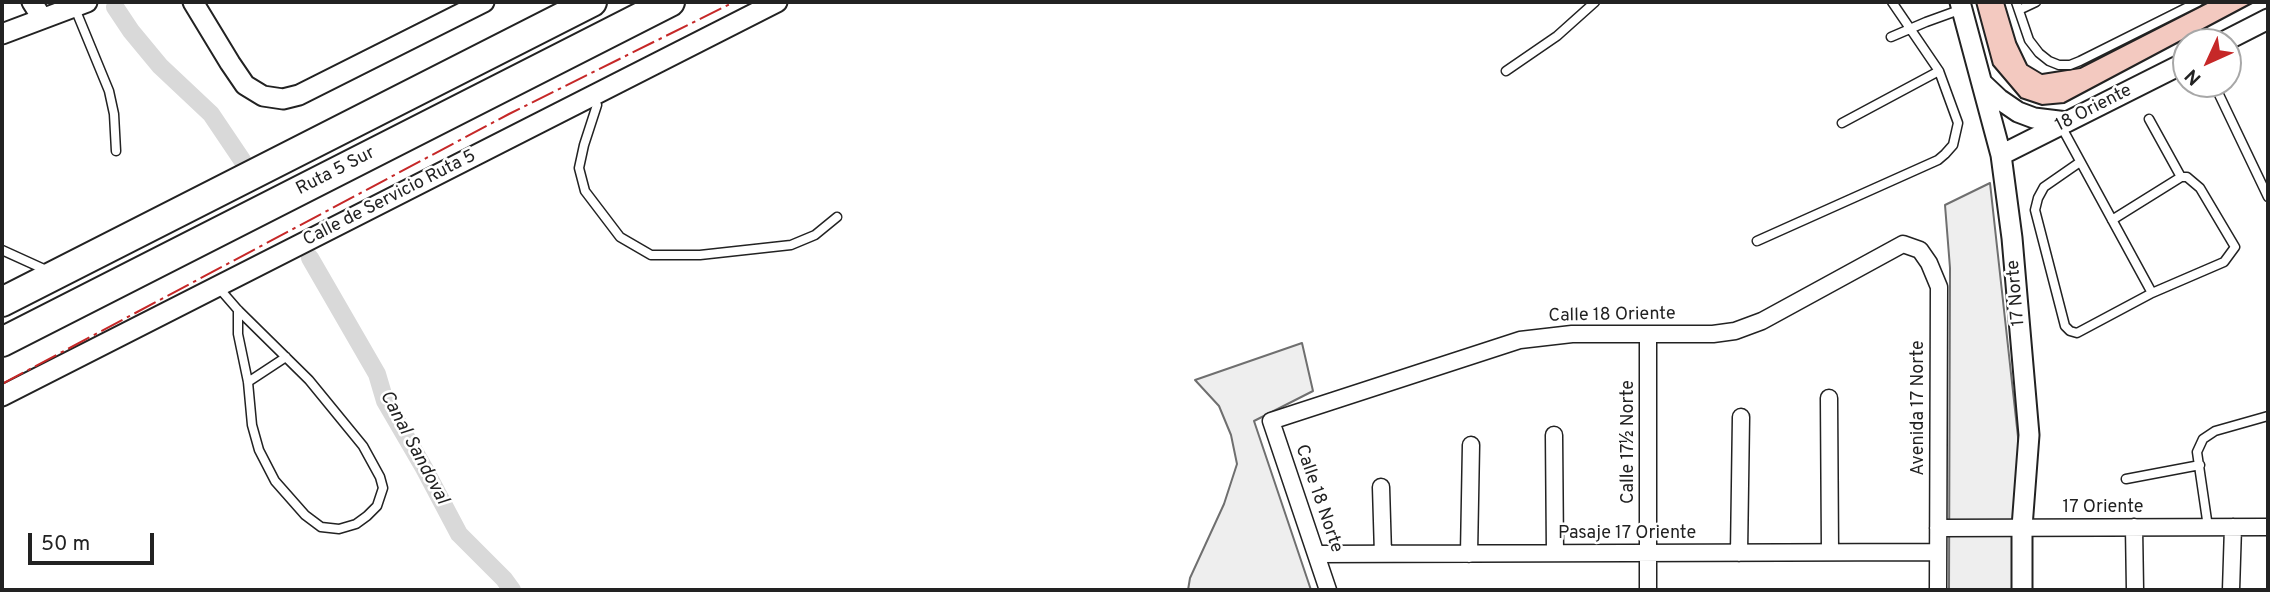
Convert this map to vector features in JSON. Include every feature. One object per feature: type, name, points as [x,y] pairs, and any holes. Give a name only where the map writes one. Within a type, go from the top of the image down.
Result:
[{"type":"highway","name":"Ruta 5 Sur","points":[[2,302],[592,2]]},
{"type":"highway","name":"Ruta 5 Sur","points":[[2,342],[670,2]]},
{"type":"street","points":[[193,2],[245,85],[264,96],[283,99],[299,95],[484,2]]},
{"type":"street","name":"Calle de Servicio Ruta 5","points":[[2,396],[777,2]]},
{"type":"street","points":[[2,34],[37,10],[81,4]]},
{"type":"street","name":"17 Norte","points":[[1961,6],[2001,155],[2012,239],[2029,435],[2022,527],[2022,590]]},
{"type":"street","points":[[2242,32],[2268,19]]},
{"type":"street","name":"18 Oriente","points":[[2001,155],[2172,69]]},
{"type":"street","points":[[1982,82],[1999,99],[2018,112],[2064,124]]},
{"type":"street","name":"Calle 18 Oriente","points":[[1272,421],[1520,340],[1572,334],[1726,333],[1747,327],[1903,244]]},
{"type":"street","name":"Avenida 17 Norte","points":[[1903,244],[1920,250],[1929,262],[1939,287],[1938,590]]},
{"type":"street","name":"Calle 17½ Norte","points":[[1648,335],[1648,590]]},
{"type":"street","points":[[1829,398],[1830,552]]},
{"type":"street","points":[[1739,553],[1741,417]]},
{"type":"street","name":"Calle 18 Norte","points":[[1272,421],[1328,590]]},
{"type":"street","points":[[1554,435],[1555,553]]},
{"type":"street","points":[[1469,554],[1471,445]]},
{"type":"street","points":[[1381,486],[1383,554]]},
{"type":"street","points":[[2134,527],[2135,590]]},
{"type":"street","points":[[2231,590],[2233,527]]},
{"type":"street","name":"17 Oriente","points":[[1938,528],[2268,527]]},
{"type":"street","name":"Pasaje 17 Oriente","points":[[1316,554],[1938,552]]},
{"type":"lane","points":[[1506,71],[1557,36],[1595,2]]},
{"type":"lane","points":[[1757,241],[1938,160],[1953,145],[1958,123],[1939,71],[1892,2]]},
{"type":"lane","points":[[2036,2],[2018,6],[2029,40],[2039,53],[2059,65],[2070,65],[2198,2]]},
{"type":"lane","points":[[81,4],[109,91],[114,114],[116,151]]},
{"type":"lane","points":[[1891,37],[1961,6]]},
{"type":"lane","points":[[1842,123],[1939,71]]},
{"type":"lane","points":[[592,96],[597,105],[579,168],[585,191],[620,237],[651,255],[700,255],[791,245],[815,235],[837,217]]},
{"type":"lane","points":[[2221,98],[2268,197]]},
{"type":"lane","points":[[2149,120],[2181,177]]},
{"type":"lane","points":[[2064,124],[2080,162],[2152,293]]},
{"type":"lane","points":[[2080,162],[2045,187],[2035,210],[2065,326],[2070,331],[2077,333],[2152,293],[2224,262],[2235,247],[2200,188],[2187,177],[2181,177],[2112,220]]},
{"type":"lane","points":[[2,250],[55,275]]},
{"type":"lane","points":[[218,287],[342,418],[363,446],[383,488],[377,506],[356,524],[338,529],[321,527],[305,515],[275,481],[259,450],[252,425],[248,382],[238,334],[237,310]]},
{"type":"lane","points":[[248,382],[286,357]]},
{"type":"lane","points":[[2208,527],[2197,452],[2203,439],[2215,431],[2268,416]]},
{"type":"lane","points":[[2126,479],[2200,465]]},
{"type":"shaded area","points":[[1990,183],[2019,446],[2018,590],[1949,590],[1950,268],[1945,205]]},
{"type":"shaded area","points":[[1302,343],[1313,391],[1254,421],[1311,590],[1188,590],[1190,578],[1224,504],[1237,464],[1231,435],[1219,406],[1195,380]]},
{"type":"building","points":[[1976,2],[2004,2],[2016,42],[2027,65],[2042,74],[2080,68],[2209,2],[2254,2],[2205,28],[2172,28],[2172,46],[2064,103],[2042,105],[2021,98],[1993,65]]},
{"type":"waterway","name":"Canal Sandoval","points":[[115,7],[160,66],[211,114],[242,160]]},
{"type":"waterway","name":"Canal Sandoval","points":[[310,258],[377,374],[385,401],[459,534],[512,590]]},
{"type":"waterway","name":"Canal Sandoval","points":[[503,590],[504,579]]},
{"type":"power","points":[[2,384],[509,114],[734,2]]}]
